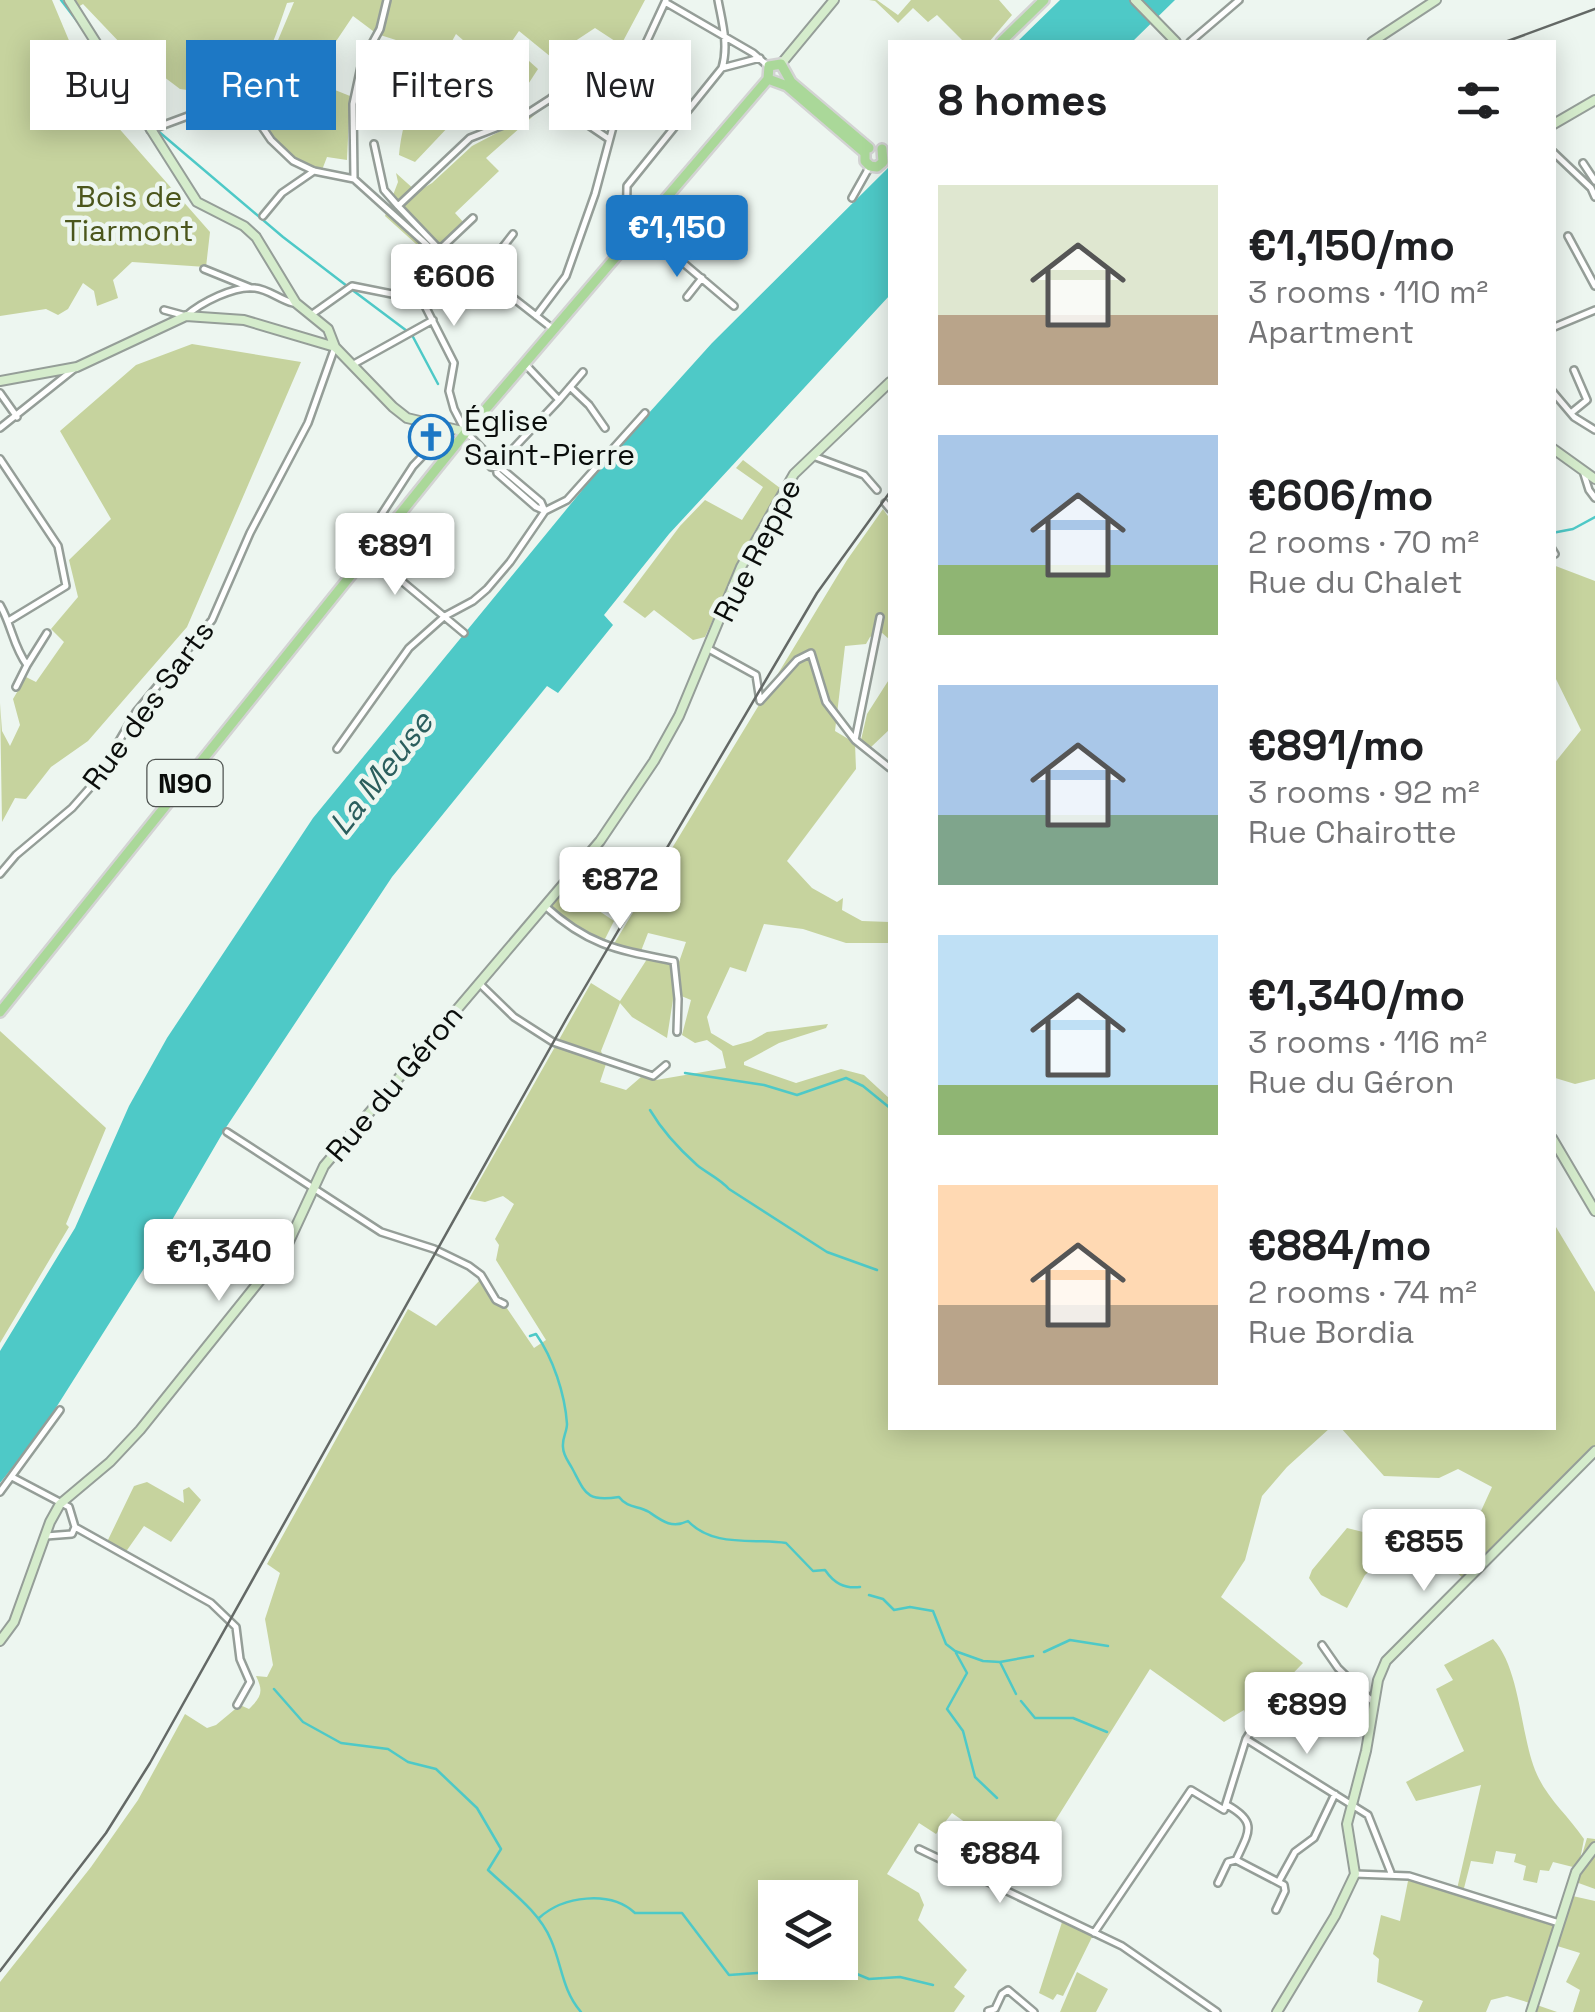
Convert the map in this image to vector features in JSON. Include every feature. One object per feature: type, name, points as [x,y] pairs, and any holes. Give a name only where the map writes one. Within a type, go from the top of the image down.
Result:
[{"type":"main road","points":[[1004,40],[1044,0]]},
{"type":"main road","points":[[783,79],[781,64],[768,66],[768,79],[783,79],[867,151],[887,152]]},
{"type":"main road","name":"N90","points":[[0,1012],[466,432],[768,79]]},
{"type":"main road","points":[[867,151],[865,161],[877,167],[887,152]]},
{"type":"street","points":[[69,0],[94,40]]},
{"type":"street","points":[[354,179],[353,104],[362,62],[380,29],[387,0]]},
{"type":"street","points":[[630,241],[626,235],[627,186],[722,68],[726,56],[718,0]]},
{"type":"street","points":[[781,64],[834,0]]},
{"type":"street","points":[[1135,0],[1174,40]]},
{"type":"street","points":[[1192,40],[1239,0]]},
{"type":"street","points":[[1375,40],[1436,0]]},
{"type":"street","points":[[536,316],[566,276],[595,194],[620,97],[666,1],[768,66]]},
{"type":"street","points":[[722,68],[760,58]]},
{"type":"street","points":[[166,124],[222,102],[237,90],[271,140],[293,161],[314,171],[354,179],[438,252],[453,250],[553,329]]},
{"type":"street","points":[[398,206],[470,138],[519,119],[549,100]]},
{"type":"street","points":[[1556,123],[1595,100]]},
{"type":"street","points":[[150,130],[197,202],[244,226],[256,237],[296,303],[328,329],[335,347],[407,418],[466,432]]},
{"type":"street","points":[[596,130],[610,139]]},
{"type":"street","points":[[374,144],[384,190],[438,252]]},
{"type":"street","points":[[1556,154],[1594,186]]},
{"type":"street","points":[[1583,163],[1595,196]]},
{"type":"street","points":[[852,198],[870,166]]},
{"type":"street","points":[[262,216],[282,193],[314,171]]},
{"type":"street","points":[[422,300],[438,252],[473,218]]},
{"type":"street","points":[[641,227],[734,306]]},
{"type":"street","points":[[482,274],[512,234]]},
{"type":"street","points":[[1568,236],[1595,286]]},
{"type":"street","points":[[204,269],[296,303]]},
{"type":"street","points":[[687,296],[702,278]]},
{"type":"street","points":[[311,316],[352,286],[422,300],[455,368],[450,399],[466,432],[496,463],[497,473],[546,511]]},
{"type":"street","points":[[0,382],[76,367],[222,296],[252,288]]},
{"type":"street","points":[[164,310],[186,316],[244,320],[335,347]]},
{"type":"street","points":[[1556,326],[1595,310]]},
{"type":"street","points":[[352,365],[433,320]]},
{"type":"street","name":"Rue des Sarts","points":[[0,874],[96,782],[136,712],[212,620],[250,533],[308,424],[335,347]]},
{"type":"street","points":[[524,363],[559,400]]},
{"type":"street","points":[[0,428],[76,367]]},
{"type":"street","points":[[1570,413],[1586,400],[1574,370]]},
{"type":"street","points":[[496,467],[584,372]]},
{"type":"street","name":"Rue Reppe","points":[[479,983],[600,840],[654,761],[680,716],[741,567],[794,474],[888,384]]},
{"type":"street","points":[[570,388],[604,428]]},
{"type":"street","points":[[0,393],[17,417]]},
{"type":"street","points":[[1556,396],[1570,413],[1595,430]]},
{"type":"street","points":[[337,748],[410,648],[445,616],[474,601],[510,562],[546,511],[568,500],[645,414]]},
{"type":"street","points":[[449,428],[413,466],[363,542],[369,552],[464,634]]},
{"type":"street","points":[[1556,451],[1595,479]]},
{"type":"street","points":[[810,455],[864,475],[876,490]]},
{"type":"street","points":[[0,459],[58,546],[66,586],[10,620]]},
{"type":"street","points":[[1584,474],[1595,498]]},
{"type":"street","points":[[0,606],[10,620],[18,651],[27,665]]},
{"type":"street","points":[[880,617],[855,740],[888,766]]},
{"type":"street","points":[[16,687],[47,634]]},
{"type":"street","name":"Rue Reppe","points":[[708,648],[756,675],[760,701],[798,660],[811,653],[826,702],[855,740]]},
{"type":"street","points":[[545,906],[564,923],[608,948],[676,964],[677,1032]]},
{"type":"street","points":[[479,983],[514,1017],[566,1048],[653,1076],[666,1065]]},
{"type":"street","name":"Rue du Géron","points":[[60,1504],[110,1462],[140,1430],[277,1260],[324,1166],[479,983]]},
{"type":"street","name":"Rue du Géron","points":[[227,1132],[381,1232],[434,1249],[469,1266],[504,1304]]},
{"type":"street","points":[[1556,1145],[1595,1211]]},
{"type":"street","points":[[0,1492],[60,1410]]},
{"type":"street","points":[[1276,2012],[1356,1874],[1346,1834],[1378,1680],[1392,1654],[1595,1451]]},
{"type":"street","points":[[12,1478],[68,1507],[75,1528],[211,1604],[230,1620],[250,1682],[237,1705]]},
{"type":"street","points":[[0,1641],[14,1622],[60,1504]]},
{"type":"street","points":[[46,1536],[72,1534],[75,1528]]},
{"type":"street","points":[[1322,1645],[1338,1668],[1374,1702]]},
{"type":"street","points":[[1094,1933],[1191,1790],[1224,1810],[1246,1740],[1276,1691]]},
{"type":"street","points":[[1246,1740],[1368,1814],[1391,1873]]},
{"type":"street","points":[[1279,1881],[1294,1852],[1314,1838],[1335,1794]]},
{"type":"street","points":[[1227,1805],[1244,1816],[1249,1825],[1236,1860]]},
{"type":"street","points":[[1531,2012],[1578,1868],[1595,1847]]},
{"type":"street","points":[[920,1849],[1144,1959],[1218,2012]]},
{"type":"street","points":[[1218,1883],[1228,1862],[1236,1860],[1279,1881],[1285,1891],[1276,1910]]},
{"type":"street","points":[[1356,1874],[1391,1873],[1559,1923]]},
{"type":"street","points":[[988,2011],[996,2009],[1008,1990],[1034,2012]]},
{"type":"green space","name":"Bois de Tiarmont","points":[[0,0],[52,0],[69,40],[30,40],[30,130],[120,130],[210,232],[206,267],[132,262],[113,280],[118,298],[97,306],[94,291],[83,283],[68,309],[58,315],[46,309],[0,316]]},
{"type":"green space","points":[[74,0],[645,0],[624,40],[613,40],[595,28],[577,40],[549,40],[549,55],[519,31],[513,40],[463,40],[456,34],[453,40],[396,40],[377,34],[353,16],[336,41],[278,40],[294,2],[287,3],[273,40],[186,40],[186,90],[166,78],[166,40],[117,40],[83,4],[78,7]]},
{"type":"green space","points":[[869,0],[877,0],[898,15],[911,0],[999,0],[1012,15],[991,40],[962,40],[937,15],[928,22],[913,8],[898,23]]},
{"type":"green space","points":[[529,61],[538,69],[529,83]]},
{"type":"green space","points":[[336,90],[350,96],[347,160],[327,157],[322,170],[293,156],[266,130],[336,130]]},
{"type":"green space","points":[[403,130],[445,130],[415,162],[399,155]]},
{"type":"green space","points":[[502,130],[518,130],[486,158],[499,171],[455,213],[465,224],[440,247],[426,253],[385,216],[398,182],[396,173],[417,192],[472,146]]},
{"type":"green space","points":[[192,344],[301,362],[187,627],[88,741],[51,767],[26,799],[15,798],[2,822],[0,703],[2,731],[10,746],[20,725],[13,699],[26,677],[36,682],[64,642],[51,629],[78,597],[69,560],[111,519],[60,431],[136,365]]},
{"type":"green space","points":[[743,460],[780,488],[753,534],[705,637],[693,640],[654,610],[645,618],[623,602],[680,526],[705,500],[742,520],[763,487],[736,468]]},
{"type":"green space","points":[[883,509],[888,516],[888,638],[881,632],[866,644],[845,646],[835,731],[855,743],[856,769],[787,861],[812,888],[837,902],[843,898],[842,910],[862,921],[888,922],[888,943],[846,943],[803,929],[764,924],[746,972],[730,967],[707,1017],[711,1033],[733,1046],[767,1032],[828,1024],[826,1028],[779,1043],[744,1065],[796,1083],[841,1069],[864,1075],[888,1097],[888,1430],[1328,1430],[1262,1496],[1245,1560],[1221,1597],[1303,1663],[1245,1733],[1248,1721],[1244,1710],[1224,1722],[1150,1669],[1027,1866],[952,1813],[936,1834],[919,1823],[887,1874],[919,1893],[924,1905],[918,1920],[967,1970],[954,1987],[965,1996],[954,2012],[0,2012],[0,1982],[91,1867],[138,1800],[185,1714],[207,1728],[240,1705],[249,1709],[259,1698],[256,1676],[267,1677],[273,1665],[265,1619],[280,1573],[267,1564],[408,1309],[436,1326],[480,1280],[504,1304],[534,1348],[546,1340],[496,1260],[499,1245],[495,1239],[514,1204],[503,1196],[485,1202],[469,1199],[591,983],[620,1001],[649,956],[679,962],[686,942],[648,933],[641,951],[612,947],[847,560]],"holes":[[[674,993],[691,1000],[682,1035],[695,1043],[707,1040],[722,1051],[726,1068],[656,1080],[641,1077],[626,1090],[600,1082],[606,1064],[601,1051],[620,1003],[632,1017],[667,1038]]]},
{"type":"green space","points":[[1556,566],[1595,581],[1595,1079],[1575,1084],[1556,1078],[1556,761],[1581,730],[1556,679]]},
{"type":"green space","points":[[888,681],[888,731],[870,748],[861,740],[867,714]]},
{"type":"green space","points":[[565,888],[614,921],[602,945],[547,908]]},
{"type":"green space","points":[[0,1031],[106,1128],[66,1224],[69,1227],[0,1343]]},
{"type":"green space","points":[[1556,1227],[1595,1292],[1595,1450],[1465,1580],[1454,1570],[1492,1487],[1458,1469],[1439,1478],[1384,1476],[1343,1430],[1556,1430]]},
{"type":"green space","points":[[147,1482],[184,1503],[183,1490],[189,1487],[201,1500],[171,1542],[144,1526],[125,1553],[107,1542],[134,1486]]},
{"type":"green space","points":[[1372,1523],[1388,1526],[1388,1555],[1365,1575],[1347,1608],[1321,1595],[1309,1578],[1347,1528],[1363,1532]]},
{"type":"green space","points":[[1493,1639],[1509,1666],[1535,1770],[1551,1798],[1584,1839],[1579,1865],[1587,1838],[1595,1839],[1595,1889],[1573,1881],[1577,1868],[1553,1862],[1549,1871],[1540,1870],[1537,1883],[1523,1880],[1526,1866],[1514,1862],[1516,1854],[1496,1851],[1493,1864],[1471,1861],[1463,1892],[1558,1923],[1568,1895],[1595,1901],[1595,2012],[1573,2012],[1580,1990],[1566,1982],[1580,1953],[1554,1945],[1534,2004],[1557,2012],[1531,2012],[1533,2004],[1507,1996],[1491,2000],[1486,2012],[1418,2012],[1423,2001],[1377,1982],[1379,1959],[1373,1954],[1381,1915],[1400,1921],[1409,1876],[1457,1889],[1481,1785],[1416,1801],[1406,1782],[1464,1751],[1436,1689],[1453,1680],[1444,1665]]},
{"type":"green space","points":[[1063,1919],[1094,1933],[1063,1996],[1057,1994],[1053,2000],[1039,1993]]},
{"type":"green space","points":[[1077,1972],[1108,1989],[1096,2012],[1060,2012]]},
{"type":"water","points":[[1060,0],[1175,0],[1134,40],[1019,40]]},
{"type":"water","name":"La Meuse","points":[[888,168],[888,297],[669,534],[604,615],[613,625],[558,693],[547,686],[392,877],[225,1129],[143,1270],[40,1433],[0,1483],[0,1351],[75,1228],[129,1106],[167,1038],[313,818],[611,455],[712,343]]},
{"type":"waterway","points":[[61,0],[77,21]]},
{"type":"waterway","points":[[158,131],[347,286]]},
{"type":"waterway","points":[[351,289],[407,331]]},
{"type":"waterway","points":[[412,335],[438,384]]},
{"type":"waterway","points":[[513,482],[538,503]]},
{"type":"waterway","points":[[1556,532],[1573,529],[1595,517]]},
{"type":"waterway","points":[[685,1073],[764,1085],[797,1095],[846,1078],[888,1106]]},
{"type":"waterway","points":[[650,1110],[683,1152],[729,1189],[827,1252],[877,1270]]},
{"type":"waterway","points":[[530,1336],[536,1334],[557,1377],[567,1424],[564,1453],[588,1494],[619,1497],[667,1523],[688,1521],[722,1539],[786,1543],[813,1571],[825,1570],[840,1584],[860,1587]]},
{"type":"waterway","points":[[869,1595],[883,1599],[894,1610],[910,1607],[933,1611],[946,1644],[983,1661],[1000,1662],[1016,1694]]},
{"type":"waterway","points":[[1044,1652],[1070,1640],[1108,1646]]},
{"type":"waterway","points":[[956,1653],[967,1673],[947,1709],[963,1731],[975,1777],[997,1798]]},
{"type":"waterway","points":[[1000,1662],[1033,1656]]},
{"type":"waterway","points":[[274,1689],[303,1722],[341,1743],[388,1749],[408,1762],[436,1769],[477,1808],[501,1849],[488,1870],[546,1930],[566,1986],[581,2012]]},
{"type":"waterway","points":[[1021,1701],[1035,1718],[1073,1718],[1107,1732]]},
{"type":"waterway","points":[[539,1918],[573,1901],[613,1901],[635,1913],[682,1913],[729,1975],[840,1967],[869,1979],[900,1977],[933,1985]]},
{"type":"railway","points":[[1510,40],[1595,9]]},
{"type":"railway","points":[[0,1971],[106,1833],[150,1763],[568,1016],[817,593],[888,495]]},
{"type":"place","name":"Église Saint-Pierre","points":[[431,437]]}]
